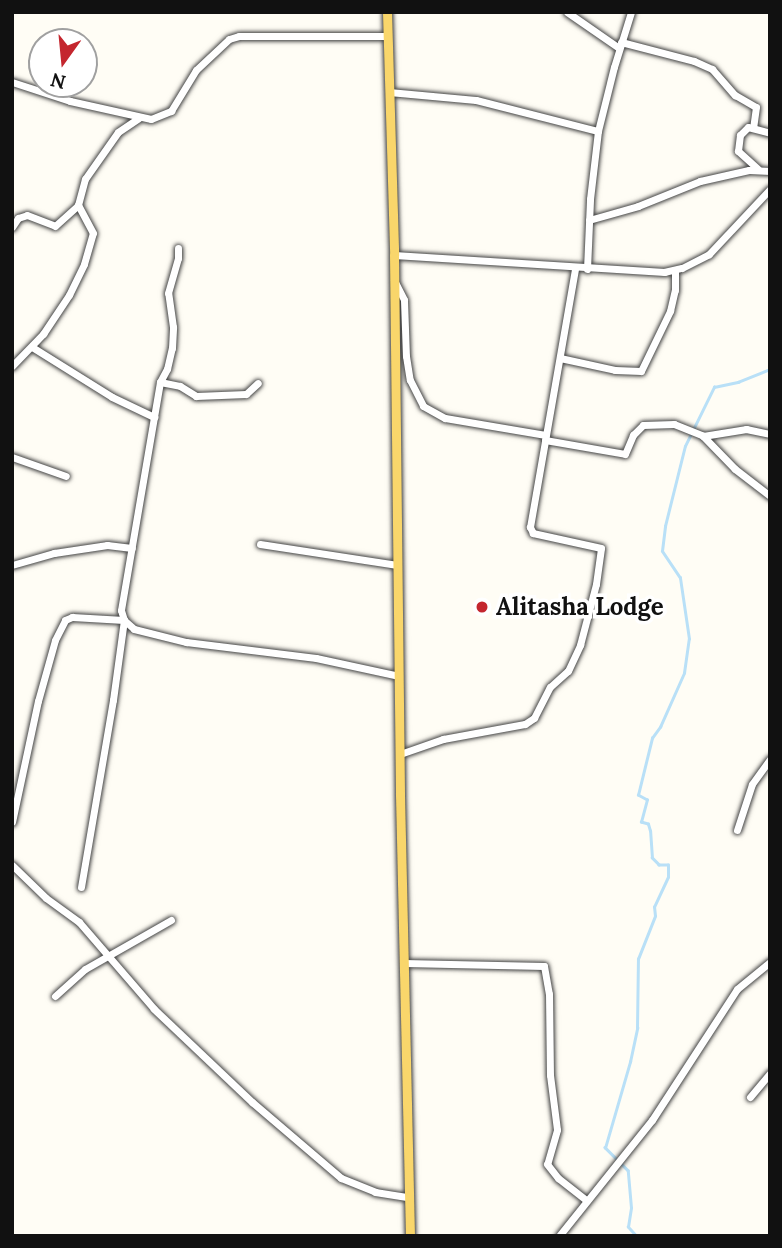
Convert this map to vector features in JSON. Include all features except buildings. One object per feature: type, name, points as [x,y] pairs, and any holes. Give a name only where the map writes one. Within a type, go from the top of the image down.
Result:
[{"type":"main road","points":[[387,12],[394,255],[407,1197],[410,1236]]},
{"type":"street","points":[[566,12],[620,45],[694,61],[712,69],[735,94],[756,107],[753,128]]},
{"type":"street","points":[[587,269],[598,131],[631,12]]},
{"type":"street","points":[[12,82],[139,118],[164,116],[171,111],[197,70],[229,39],[239,36],[387,36]]},
{"type":"street","points":[[389,92],[476,100],[598,131]]},
{"type":"street","points":[[12,226],[18,218],[27,215],[55,226],[78,205],[85,179],[118,132],[139,118]]},
{"type":"street","points":[[759,169],[738,151],[743,130],[753,128],[770,133]]},
{"type":"street","points":[[589,220],[646,203],[700,181],[759,169],[770,171]]},
{"type":"street","points":[[394,255],[632,272],[675,270],[709,254],[770,189]]},
{"type":"street","points":[[14,360],[32,346],[69,295],[90,244],[91,226],[78,205]]},
{"type":"street","points":[[81,887],[124,620],[121,610],[160,382],[167,369],[172,348],[173,327],[168,293],[178,258],[178,248]]},
{"type":"street","points":[[400,754],[443,739],[525,724],[534,718],[550,687],[568,671],[574,659],[596,584],[601,548],[530,531],[575,268]]},
{"type":"street","points":[[560,358],[614,370],[641,371],[670,311],[675,290],[675,270]]},
{"type":"street","points":[[394,279],[403,295],[406,356],[411,380],[423,406],[445,418],[620,455],[627,452],[632,435],[643,425],[674,424],[697,433],[770,496]]},
{"type":"street","points":[[32,346],[112,397],[155,417]]},
{"type":"street","points":[[160,382],[180,386],[196,396],[246,394],[258,383]]},
{"type":"street","points":[[697,433],[746,429],[770,434]]},
{"type":"street","points":[[12,457],[66,476]]},
{"type":"street","points":[[260,544],[397,565]]},
{"type":"street","points":[[12,565],[54,553],[107,545],[132,548]]},
{"type":"street","points":[[12,822],[38,701],[60,630],[72,617],[124,620],[134,629],[186,642],[305,656],[399,676]]},
{"type":"street","points":[[737,830],[752,784],[770,759]]},
{"type":"street","points":[[12,865],[46,898],[79,922],[155,1009],[252,1102],[341,1178],[375,1192],[407,1197]]},
{"type":"street","points":[[55,996],[85,969],[171,920]]},
{"type":"street","points":[[559,1236],[679,1082],[710,1026],[737,989],[770,962]]},
{"type":"street","points":[[404,963],[544,966],[549,994],[550,1075],[557,1129],[547,1164],[558,1178],[586,1200]]},
{"type":"street","points":[[750,1097],[770,1073]]},
{"type":"waterway","points":[[636,1236],[628,1227],[631,1208],[628,1171],[605,1148],[637,1028],[638,959],[655,916],[654,907],[668,877],[668,865],[659,865],[652,858],[648,824],[641,822],[647,800],[638,795],[652,738],[660,727],[684,673],[689,639],[680,578],[662,551],[665,526],[685,446],[714,387],[738,382],[770,369]]},
{"type":"place","name":"Alitasha Lodge","points":[[482,607]]}]
